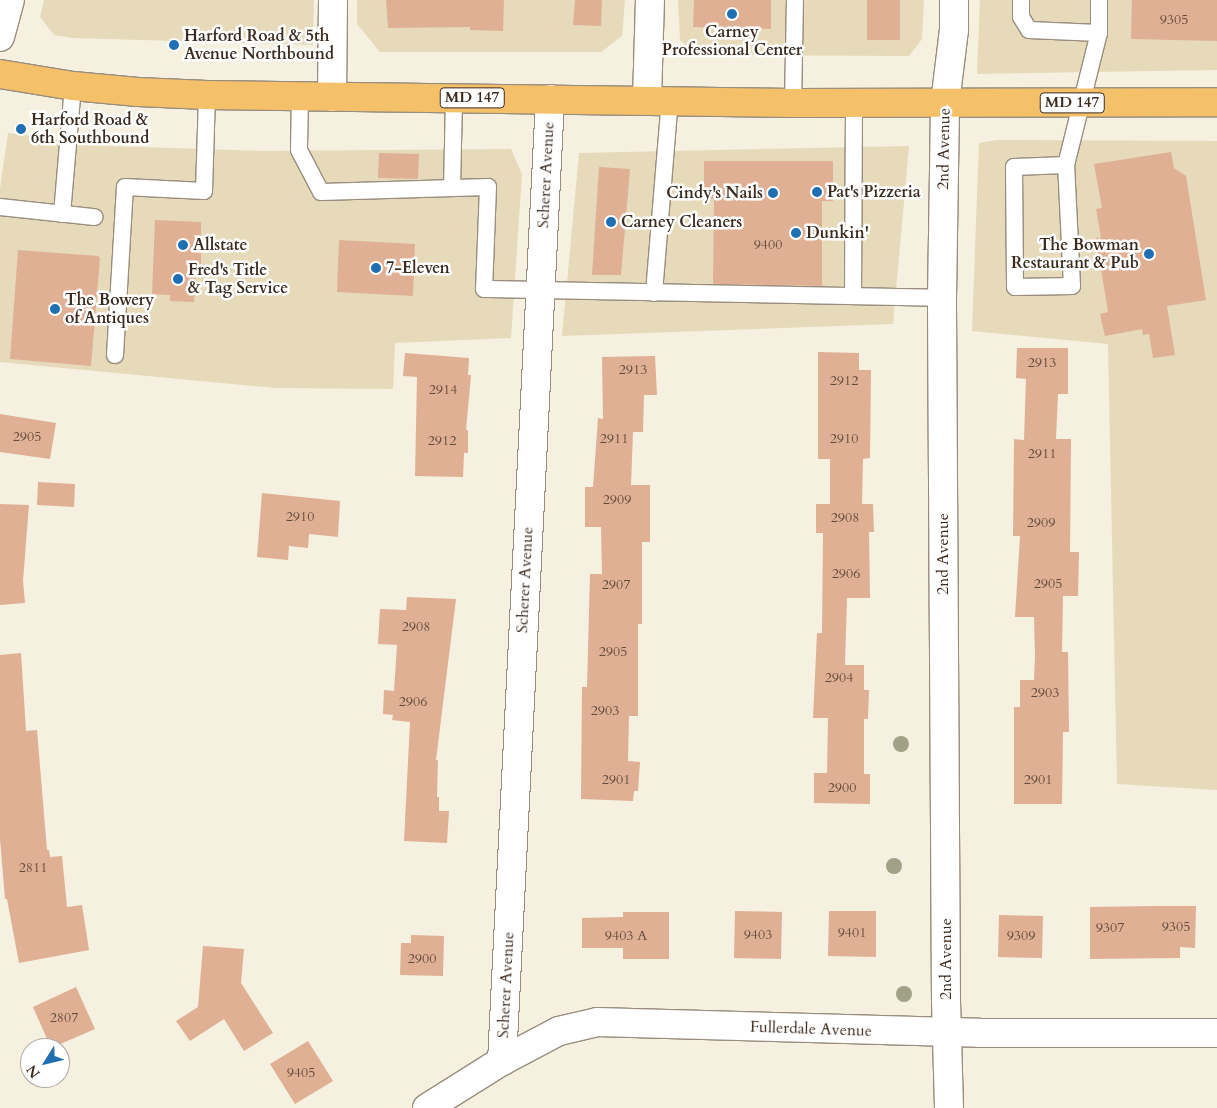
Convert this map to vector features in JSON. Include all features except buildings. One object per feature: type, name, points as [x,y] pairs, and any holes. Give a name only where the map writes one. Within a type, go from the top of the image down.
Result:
[{"type":"main road","name":"MD 147","points":[[0,74],[74,86],[138,92],[207,95],[793,103],[1217,102]]},
{"type":"street","points":[[0,37],[10,0]]},
{"type":"street","points":[[332,97],[333,0]]},
{"type":"street","points":[[650,0],[658,100]]},
{"type":"street","name":"2nd Avenue","points":[[949,1108],[942,298],[945,103],[954,30],[954,0]]},
{"type":"street","name":"Scherer Avenue","points":[[502,1061],[550,99]]},
{"type":"street","name":"Fullerdale Avenue","points":[[427,1108],[502,1061],[559,1031],[597,1022],[947,1032],[1217,1032]]},
{"type":"lane","points":[[793,103],[795,0]]},
{"type":"lane","points":[[1021,0],[1021,17],[1029,30],[1099,33]]},
{"type":"lane","points":[[1066,165],[1014,167],[1016,287],[1072,286],[1066,165],[1099,33],[1099,0]]},
{"type":"lane","points":[[62,214],[74,86]]},
{"type":"lane","points":[[115,355],[125,187],[204,191],[207,95]]},
{"type":"lane","points":[[300,96],[299,150],[321,192],[488,188],[484,289],[942,298]]},
{"type":"lane","points":[[452,188],[454,98]]},
{"type":"lane","points":[[654,293],[658,100]]},
{"type":"lane","points":[[853,296],[854,102]]},
{"type":"lane","points":[[0,207],[94,217]]},
{"type":"shaded area","points":[[44,0],[314,0],[313,45],[73,38],[54,35],[40,17]]},
{"type":"shaded area","points":[[357,0],[625,0],[622,36],[601,52],[380,52],[357,24]]},
{"type":"shaded area","points":[[678,0],[924,0],[922,39],[909,56],[696,55],[680,40]]},
{"type":"shaded area","points":[[980,0],[1217,0],[1217,70],[977,74]]},
{"type":"shaded area","points":[[8,133],[109,146],[260,151],[511,149],[522,174],[511,338],[395,343],[393,389],[275,388],[0,362],[0,189]]},
{"type":"shaded area","points":[[997,140],[1217,141],[1217,790],[1117,784],[1108,344],[972,331],[979,143]]},
{"type":"shaded area","points":[[909,146],[893,324],[562,336],[579,153]]},
{"type":"place","name":"Carney Professional Center","points":[[732,14]]},
{"type":"place","name":"Harford Road & 5th Avenue Northbound","points":[[174,45]]},
{"type":"place","name":"Harford Road & 6th Southbound","points":[[21,129]]},
{"type":"place","name":"Pat's Pizzeria","points":[[817,192]]},
{"type":"place","name":"Cindy's Nails","points":[[773,193]]},
{"type":"place","name":"Carney Cleaners","points":[[611,222]]},
{"type":"place","name":"Dunkin'","points":[[796,233]]},
{"type":"place","name":"Allstate","points":[[183,245]]},
{"type":"place","name":"The Bowman Restaurant & Pub","points":[[1149,254]]},
{"type":"place","name":"7-Eleven","points":[[376,268]]},
{"type":"place","name":"Fred's Title & Tag Service","points":[[178,279]]},
{"type":"place","name":"The Bowery of Antiques","points":[[55,309]]}]
